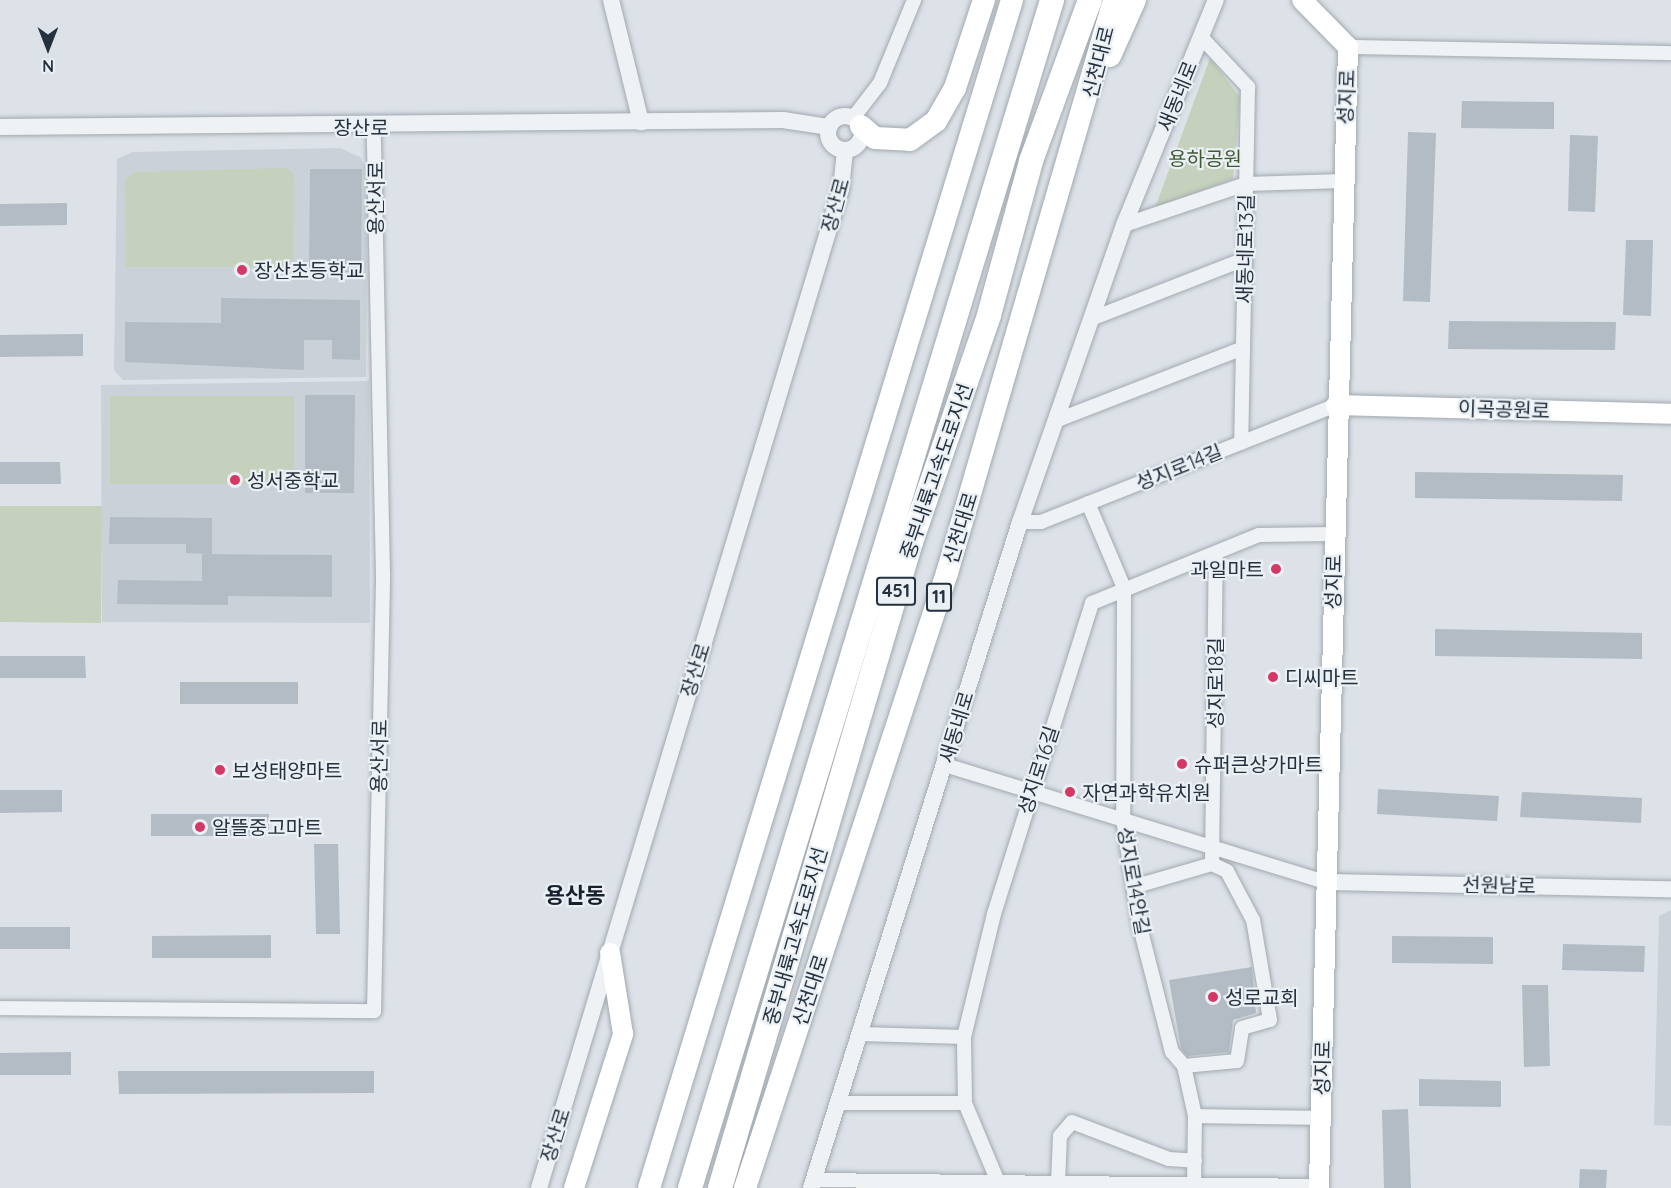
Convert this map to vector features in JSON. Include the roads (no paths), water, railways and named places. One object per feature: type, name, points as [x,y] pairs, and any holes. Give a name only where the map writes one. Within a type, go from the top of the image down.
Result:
[{"type":"highway","points":[[857,122],[875,138],[910,140],[936,121],[955,88],[984,0]]},
{"type":"highway","points":[[649,1188],[1012,0]]},
{"type":"highway","name":"중부내륙고속도로지선","points":[[690,1188],[1052,0]]},
{"type":"highway","name":"중부내륙고속도로지선","points":[[720,1188],[911,542],[989,315],[1031,160],[1090,0]]},
{"type":"highway","name":"신천대로","points":[[745,1188],[947,573],[1091,92],[1114,0]]},
{"type":"highway","points":[[1091,92],[1135,0]]},
{"type":"main road","name":"성지로","points":[[1302,0],[1348,47],[1336,405],[1319,1187]]},
{"type":"main road","name":"이곡공원로","points":[[1336,405],[1671,414]]},
{"type":"main road","points":[[574,1188],[623,1034],[610,953]]},
{"type":"street","points":[[612,0],[641,122]]},
{"type":"street","points":[[857,122],[841,116],[829,127],[830,143],[844,151],[860,144],[857,122],[880,82],[914,0]]},
{"type":"street","name":"새동네로","points":[[812,1184],[1020,522],[1124,225],[1216,0]]},
{"type":"street","name":"새동네로13길","points":[[1201,37],[1248,87],[1241,443]]},
{"type":"street","name":"성지로","points":[[1348,47],[1671,53]]},
{"type":"street","name":"장산로","points":[[0,127],[374,127],[783,120],[829,127]]},
{"type":"street","name":"용산서로","points":[[0,1008],[374,1011],[383,574],[374,127]]},
{"type":"street","name":"장산로","points":[[539,1188],[841,189],[844,151]]},
{"type":"street","points":[[1124,225],[1246,184],[1344,181]]},
{"type":"street","points":[[1091,319],[1245,259]]},
{"type":"street","points":[[1055,421],[1243,348]]},
{"type":"street","name":"성지로14길","points":[[1020,522],[1041,522],[1336,405]]},
{"type":"street","name":"성지로14안길","points":[[1089,503],[1124,588],[1123,819],[1134,887],[1172,1052],[1184,1066],[1195,1116],[1194,1185]]},
{"type":"street","name":"성지로16길","points":[[998,1182],[965,1103],[964,1037],[1031,791],[1092,603],[1124,588],[1216,554],[1259,535],[1334,534]]},
{"type":"street","name":"성지로18길","points":[[1212,864],[1216,554]]},
{"type":"street","points":[[945,765],[1326,882]]},
{"type":"street","points":[[1134,887],[1212,864],[1227,871],[1253,920],[1270,1020],[1242,1028],[1237,1061],[1184,1066]]},
{"type":"street","name":"선원남로","points":[[1326,882],[1671,889]]},
{"type":"street","points":[[860,1034],[964,1037]]},
{"type":"street","points":[[838,1103],[965,1103]]},
{"type":"street","name":"성지로","points":[[1195,1116],[1320,1118]]},
{"type":"street","points":[[1058,1183],[1060,1136],[1072,1122],[1169,1159],[1195,1161]]},
{"type":"street","points":[[812,1184],[902,1185],[998,1182],[1319,1187]]},
{"type":"place","name":"장산초등학교","points":[[242,270]]},
{"type":"place","name":"성서중학교","points":[[235,480]]},
{"type":"place","name":"과일마트","points":[[1276,569]]},
{"type":"place","name":"디씨마트","points":[[1273,677]]},
{"type":"place","name":"슈퍼큰상가마트","points":[[1182,764]]},
{"type":"place","name":"보성태양마트","points":[[220,770]]},
{"type":"place","name":"자연과학유치원","points":[[1070,792]]},
{"type":"place","name":"알뜰중고마트","points":[[200,827]]},
{"type":"place","name":"성로교회","points":[[1213,997]]},
{"type":"district","name":"용산동","points":[[575,896]]},
{"type":"park label","name":"용하공원","points":[[1205,158]]}]
